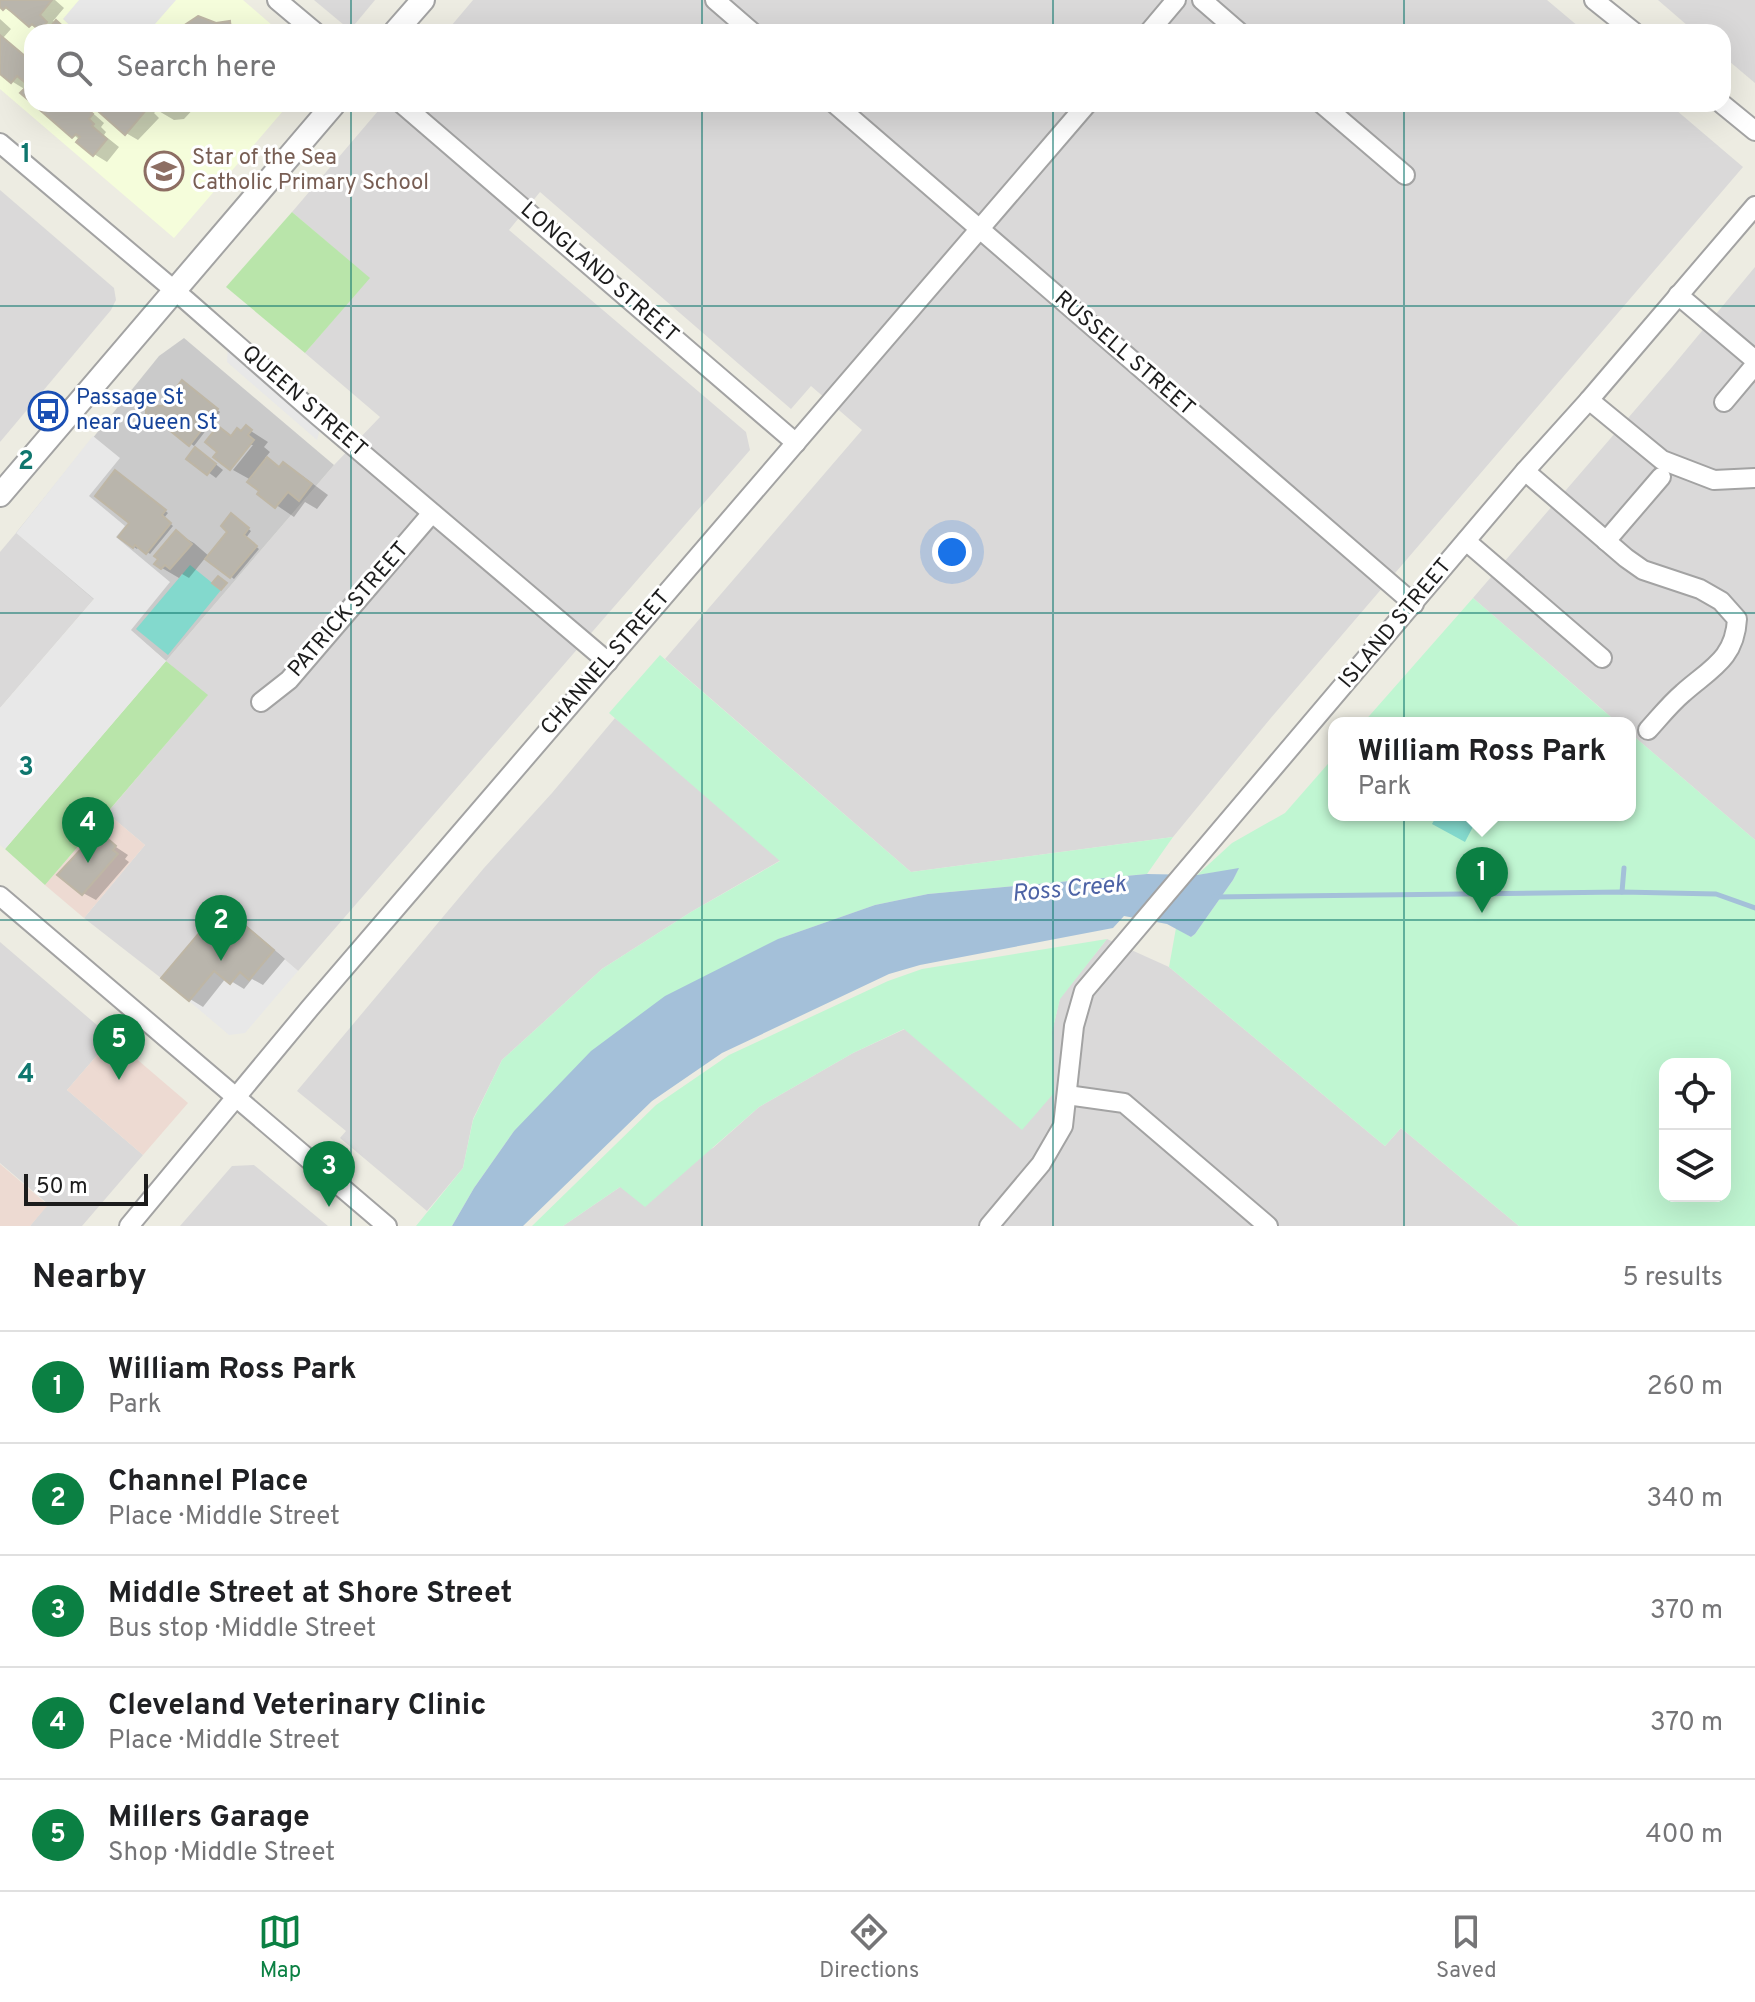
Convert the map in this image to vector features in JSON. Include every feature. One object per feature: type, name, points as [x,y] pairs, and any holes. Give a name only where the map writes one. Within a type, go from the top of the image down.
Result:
[{"type":"street","points":[[277,0],[306,24]]},
{"type":"street","points":[[402,24],[423,0]]},
{"type":"street","points":[[715,0],[743,24]]},
{"type":"street","points":[[1156,24],[1176,0]]},
{"type":"street","points":[[1202,0],[1230,24]]},
{"type":"street","points":[[1594,0],[1624,24]]},
{"type":"street","points":[[1731,111],[1755,131]]},
{"type":"street","points":[[0,495],[327,112]]},
{"type":"street","name":"LONGLAND STREET","points":[[411,112],[796,443]]},
{"type":"street","name":"RUSSELL STREET","points":[[844,112],[1414,604]]},
{"type":"street","name":"CHANNEL STREET","points":[[129,1226],[319,998],[1080,112]]},
{"type":"street","points":[[1331,112],[1405,175]]},
{"type":"street","name":"QUEEN STREET","points":[[0,143],[608,662]]},
{"type":"street","name":"ISLAND STREET","points":[[989,1226],[1041,1164],[1063,1126],[1074,1026],[1084,991],[1525,471],[1755,206]]},
{"type":"street","points":[[1678,295],[1755,362],[1724,402]]},
{"type":"street","points":[[1589,400],[1662,460],[1714,480],[1755,478]]},
{"type":"street","points":[[1525,471],[1643,570],[1700,589],[1721,601],[1737,619],[1729,650],[1719,664],[1682,694],[1648,730]]},
{"type":"street","points":[[1606,541],[1661,477]]},
{"type":"street","name":"PATRICK STREET","points":[[261,702],[289,680],[432,513]]},
{"type":"street","points":[[1466,541],[1602,658]]},
{"type":"street","points":[[0,896],[387,1226]]},
{"type":"street","points":[[1067,1095],[1124,1103],[1268,1226]]},
{"type":"shaded area","name":"Star of the Sea Catholic Primary School","points":[[0,0],[243,0],[271,24],[24,24],[24,110],[0,89]]},
{"type":"shaded area","points":[[79,0],[176,0],[155,24],[68,24],[63,19]]},
{"type":"shaded area","points":[[314,0],[375,0],[355,24],[343,24]]},
{"type":"shaded area","points":[[473,0],[1547,0],[1576,24],[453,24]]},
{"type":"shaded area","points":[[1658,0],[1755,0],[1755,83],[1731,63],[1731,24],[1686,24]]},
{"type":"shaded area","name":"Star of the Sea Catholic Primary School","points":[[27,112],[282,112],[174,238]]},
{"type":"shaded area","points":[[377,112],[1678,112],[1743,167],[1270,719],[1173,837],[911,872],[665,659],[862,430],[811,386],[791,409],[540,192],[509,230],[746,432],[750,450],[298,971],[222,907],[161,978],[84,918],[145,845],[107,813],[207,696],[166,661],[334,465],[380,417],[305,353],[369,278],[292,212]]},
{"type":"shaded area","points":[[0,190],[114,288],[116,300],[111,310],[0,442]]},
{"type":"shaded area","points":[[1755,267],[1755,840],[1636,738],[1636,717],[1611,717],[1473,598]]},
{"type":"shaded area","points":[[184,338],[334,465],[166,661],[16,533],[159,356]]},
{"type":"shaded area","points":[[228,344],[321,425],[317,440],[227,362]]},
{"type":"shaded area","points":[[93,436],[120,458],[89,496],[125,526],[116,537],[170,582],[131,630],[166,661],[5,849],[0,845],[0,708],[94,599],[16,533]]},
{"type":"shaded area","points":[[16,533],[94,599],[0,708],[0,552]]},
{"type":"shaded area","points":[[190,565],[221,590],[168,655],[136,629]]},
{"type":"shaded area","points":[[1473,598],[1611,717],[1368,717]]},
{"type":"shaded area","points":[[660,655],[911,872],[1173,837],[1147,874],[928,894],[875,905],[781,938],[514,1131],[452,1226],[416,1226],[463,1168],[473,1120],[502,1060],[602,969],[691,912],[780,861],[609,713]]},
{"type":"shaded area","points":[[615,718],[781,860],[602,969],[502,1060],[473,1119],[463,1168],[427,1211],[340,1138],[346,1131],[297,1091]]},
{"type":"shaded area","points":[[1636,738],[1755,840],[1755,1226],[1519,1226],[1401,1128],[1385,1146],[1169,967],[1176,928],[1191,937],[1195,934],[1233,880],[1238,869],[1197,875],[1232,843],[1285,813],[1328,764],[1328,821],[1636,821]]},
{"type":"shaded area","points":[[107,813],[145,845],[84,918],[45,885]]},
{"type":"shaded area","points":[[1434,821],[1476,821],[1465,842],[1432,824]]},
{"type":"shaded area","points":[[1107,939],[1169,967],[1385,1146],[1401,1128],[1519,1226],[563,1226],[620,1187],[713,1148],[759,1107],[853,1053],[905,1029],[1054,1093],[1052,1032],[1060,998]]},
{"type":"shaded area","points":[[1107,939],[1060,999],[1052,1032],[1054,1093],[1022,1130],[904,1029],[853,1053],[759,1107],[645,1207],[620,1187],[563,1226],[532,1226],[656,1105],[729,1055],[888,981],[922,969]]},
{"type":"shaded area","points":[[0,942],[112,1038],[67,1090],[143,1155],[82,1226],[30,1226],[48,1204],[0,1163]]},
{"type":"shaded area","points":[[274,950],[298,971],[245,1033],[229,1035],[189,1001],[214,971],[240,972],[249,979]]},
{"type":"shaded area","points":[[112,1038],[188,1103],[143,1155],[67,1090]]},
{"type":"shaded area","points":[[0,1164],[48,1205],[30,1226],[0,1226]]},
{"type":"shaded area","points":[[254,1165],[328,1226],[180,1226],[232,1166]]},
{"type":"green space","points":[[292,212],[370,278],[305,353],[226,287]]},
{"type":"green space","points":[[166,661],[208,695],[45,885],[5,849]]},
{"type":"water","points":[[1239,868],[1191,937],[1167,924],[1124,916],[1113,928],[920,965],[889,974],[722,1053],[652,1101],[523,1226],[452,1226],[514,1131],[591,1051],[665,996],[778,939],[875,905],[928,894],[1147,874],[1197,875]]},
{"type":"building","points":[[0,0],[52,0],[40,15],[45,24],[26,24],[6,7],[3,10]]},
{"type":"building","points":[[198,16],[216,23],[230,21],[230,24],[186,24]]},
{"type":"building","points":[[0,35],[24,55],[24,82],[17,76],[11,83],[0,74]]},
{"type":"building","points":[[42,112],[91,112],[92,126],[107,139],[93,156],[76,142],[80,137],[76,134],[72,138]]},
{"type":"building","points":[[99,112],[144,112],[125,135]]},
{"type":"building","points":[[182,380],[218,409],[189,446],[158,421],[146,421],[146,405],[162,406]]},
{"type":"building","points":[[246,425],[252,430],[248,435],[254,440],[230,470],[213,457],[217,452],[205,442],[218,426],[231,436],[237,428],[241,431]]},
{"type":"building","points":[[195,447],[216,464],[207,475],[186,459]]},
{"type":"building","points":[[267,457],[279,467],[283,462],[312,484],[299,501],[288,492],[275,508],[247,482]]},
{"type":"building","points":[[115,470],[166,510],[162,515],[171,523],[146,554],[118,537],[129,523],[95,496]]},
{"type":"building","points":[[231,513],[249,528],[244,535],[257,546],[230,578],[205,559],[227,532],[221,526]]},
{"type":"building","points":[[176,530],[192,544],[170,569],[165,565],[161,569],[154,564],[158,559],[154,556]]},
{"type":"building","points":[[218,576],[227,583],[221,590],[212,583]]},
{"type":"building","points":[[94,835],[103,842],[107,838],[116,846],[113,850],[118,854],[82,895],[57,875]]},
{"type":"building","points":[[222,906],[274,950],[249,980],[240,972],[230,984],[214,971],[189,1001],[161,978]]},
{"type":"waterway","points":[[1622,892],[1624,868]]},
{"type":"waterway","name":"Ross Creek","points":[[1214,897],[1622,892],[1716,894],[1755,908]]},
{"type":"place","name":"Star of the Sea Catholic Primary School","points":[[164,171]]},
{"type":"place","name":"Passage St near Queen St","points":[[48,411]]},
{"type":"place","name":"Cleveland Veterinary Clinic","points":[[88,863]]},
{"type":"place","name":"William Ross Park","points":[[1482,913]]},
{"type":"place","name":"Channel Place","points":[[221,961]]},
{"type":"place","name":"Millers Garage","points":[[119,1080]]},
{"type":"place","name":"Middle Street at Shore Street","points":[[329,1207]]}]
